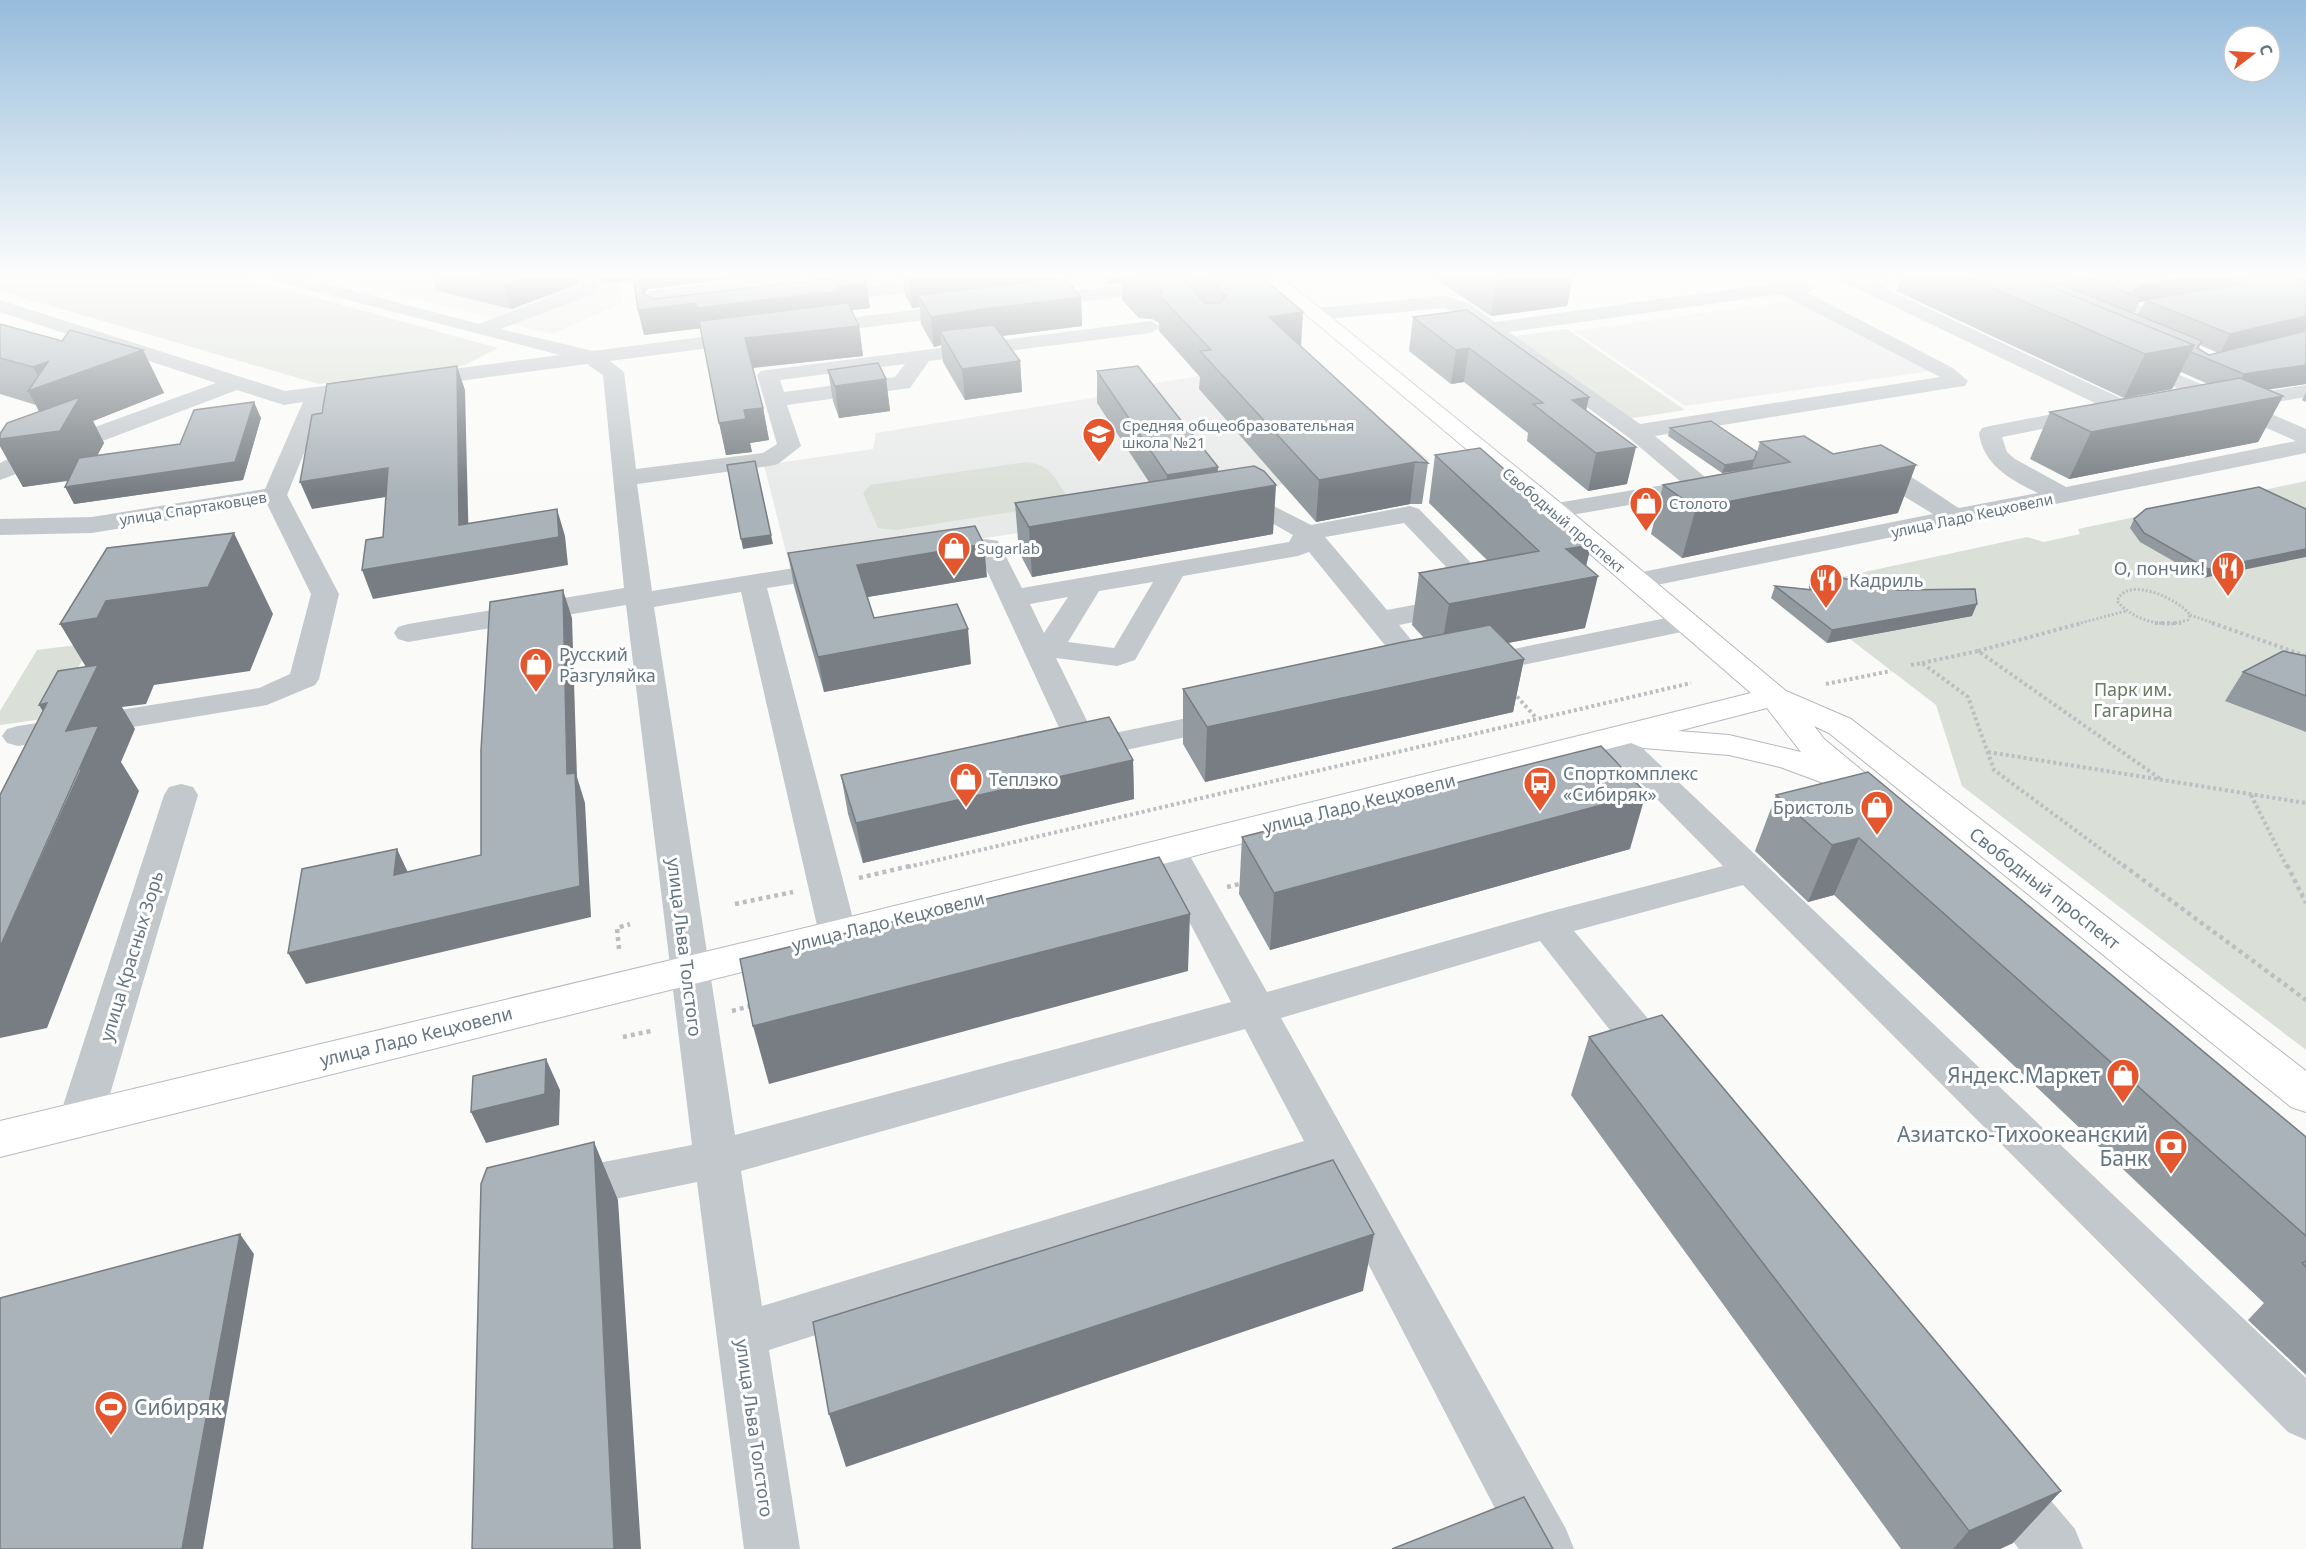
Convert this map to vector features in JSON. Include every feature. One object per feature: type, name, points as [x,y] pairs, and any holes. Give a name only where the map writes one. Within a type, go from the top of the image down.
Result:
[{"type":"main road","name":"Свободный проспект","points":[[1358,348],[1554,510],[1774,697],[1814,746],[1911,829]]},
{"type":"main road","name":"Свободный проспект","points":[[1774,697],[1840,726],[2306,1095]]},
{"type":"main road","name":"улица Ладо Кецховели","points":[[0,1139],[687,969],[838,934],[1774,697]]},
{"type":"main road","points":[[1615,737],[1729,746],[1790,759],[1856,784]]},
{"type":"street","points":[[132,348],[284,398],[652,348]]},
{"type":"street","points":[[556,348],[588,356]]},
{"type":"street","points":[[908,348],[915,357]]},
{"type":"street","points":[[915,357],[984,348]]},
{"type":"street","points":[[1521,348],[1636,432],[1713,484],[1554,510]]},
{"type":"street","points":[[1636,432],[1953,384],[1957,381],[1946,372],[1900,348]]},
{"type":"street","points":[[2005,348],[2131,405],[1990,433],[1990,444],[2002,461],[2065,496]]},
{"type":"street","points":[[2186,348],[2195,352]]},
{"type":"street","points":[[2190,348],[2195,352]]},
{"type":"street","points":[[2162,374],[2195,352]]},
{"type":"street","name":"улица Льва Толстого","points":[[588,356],[613,372],[624,478],[687,969],[743,1335],[772,1549]]},
{"type":"street","points":[[2119,356],[2306,437]]},
{"type":"street","points":[[624,478],[770,459],[789,446],[775,400],[902,383],[915,357]]},
{"type":"street","points":[[0,473],[18,463],[238,382]]},
{"type":"street","points":[[2230,404],[2306,391]]},
{"type":"street","points":[[2170,398],[2203,392]]},
{"type":"street","name":"улица Спартаковцев","points":[[0,527],[92,525],[275,495],[318,393]]},
{"type":"street","points":[[2271,396],[2306,411]]},
{"type":"street","name":"улица Ладо Кецховели","points":[[1637,581],[2306,446]]},
{"type":"street","points":[[1843,464],[1855,463],[1882,471],[1957,518]]},
{"type":"street","points":[[18,736],[267,696],[304,679],[325,594],[275,495]]},
{"type":"street","points":[[1210,512],[1256,504],[1307,533],[1426,676]]},
{"type":"street","points":[[1014,598],[1298,548],[1307,533],[1410,514],[1492,599],[1380,620]]},
{"type":"street","points":[[906,559],[1000,545],[1014,598],[1085,749]]},
{"type":"street","points":[[408,633],[859,566]]},
{"type":"street","points":[[1090,584],[1052,644],[1056,649],[1117,657],[1125,654],[1173,570]]},
{"type":"street","points":[[752,582],[838,934]]},
{"type":"street","points":[[1392,683],[1686,623]]},
{"type":"street","points":[[1050,756],[1256,712]]},
{"type":"street","points":[[1615,737],[2306,1414]]},
{"type":"street","name":"улица Красных Зорь","points":[[81,1118],[181,795]]},
{"type":"street","points":[[1170,850],[1546,1549]]},
{"type":"street","points":[[523,1198],[717,1158],[1255,1011],[1548,925],[1750,870]]},
{"type":"street","points":[[1548,925],[1685,1093]]},
{"type":"street","points":[[743,1335],[1332,1151]]},
{"type":"street","points":[[1980,1456],[2055,1549]]},
{"type":"path","points":[[2190,615],[2182,623],[2167,624],[2149,621],[2127,611],[2117,601],[2118,596],[2138,590],[2171,598],[2190,615],[2306,656]]},
{"type":"path","points":[[1911,665],[1978,651],[2127,611]]},
{"type":"path","points":[[1978,651],[2165,782]]},
{"type":"path","points":[[1486,663],[1537,719]]},
{"type":"path","points":[[1922,663],[1968,697],[1994,770],[2306,1000]]},
{"type":"path","points":[[1826,684],[1890,670]]},
{"type":"path","points":[[735,904],[825,886],[1691,683]]},
{"type":"path","points":[[1988,752],[2306,803]]},
{"type":"path","points":[[2251,795],[2306,903]]},
{"type":"path","points":[[1194,896],[1251,881]]},
{"type":"path","points":[[619,949],[617,928],[630,924]]},
{"type":"path","points":[[726,1012],[760,1004]]},
{"type":"path","points":[[623,1037],[651,1030]]},
{"type":"shaded area","points":[[1600,348],[1888,348],[1931,371],[1685,406]]},
{"type":"shaded area","name":"Средняя общеобразовательная школа №21","points":[[1212,374],[1356,397],[1430,461],[1254,489],[1234,500],[790,568],[764,465],[873,449],[876,433],[1103,396],[1117,389]]},
{"type":"green space","points":[[196,348],[497,348],[465,365],[319,384]]},
{"type":"green space","points":[[1531,348],[1595,348],[1685,410],[1627,419]]},
{"type":"green space","points":[[1026,462],[1041,466],[1051,473],[1067,497],[1062,504],[896,530],[878,528],[863,493],[870,485]]},
{"type":"green space","name":"Парк им. Гагарина","points":[[2306,481],[2306,1050],[1962,786],[1936,705],[1850,639],[1940,621],[1809,584],[2027,537],[2044,542],[2080,534],[2078,529]]},
{"type":"green space","points":[[92,643],[50,718],[0,725],[0,711],[37,650]]},
{"type":"building","points":[[0,348],[143,350],[28,391],[48,362],[33,367],[0,358]]},
{"type":"building","points":[[704,348],[748,348],[763,408],[744,410],[746,419],[719,423]]},
{"type":"building","points":[[950,348],[1011,348],[1020,361],[962,369]]},
{"type":"building","points":[[1209,348],[1303,348],[1428,463],[1415,462],[1319,480],[1200,351],[1211,350]]},
{"type":"building","points":[[1469,348],[1521,348],[1589,397],[1572,400],[1636,447],[1596,453],[1533,404],[1543,403]]},
{"type":"building","points":[[2132,348],[2176,348],[2145,354]]},
{"type":"building","points":[[2193,348],[2197,348],[2209,355],[2236,348],[2306,348],[2306,365],[2244,374],[2191,352]]},
{"type":"building","points":[[878,363],[886,379],[835,386],[828,370]]},
{"type":"building","points":[[457,366],[459,525],[557,509],[559,537],[362,570],[366,540],[383,537],[388,468],[300,482],[312,415],[322,413],[327,384]]},
{"type":"building","points":[[1138,366],[1218,467],[1167,475],[1097,371]]},
{"type":"building","points":[[2240,378],[2283,396],[2091,432],[2050,412]]},
{"type":"building","points":[[80,397],[60,431],[0,439],[0,434],[7,423]]},
{"type":"building","points":[[254,402],[235,462],[65,487],[79,458],[180,444],[194,410]]},
{"type":"building","points":[[1711,421],[1757,452],[1754,460],[1725,465],[1670,428]]},
{"type":"building","points":[[1804,436],[1833,454],[1881,445],[1916,465],[1696,508],[1663,485],[1790,462],[1760,442]]},
{"type":"building","points":[[1480,448],[1591,545],[1566,549],[1598,576],[1449,604],[1419,573],[1539,551],[1435,455]]},
{"type":"building","points":[[755,461],[771,535],[741,539],[727,465]]},
{"type":"building","points":[[1254,466],[1264,471],[1276,485],[1029,527],[1015,503]]},
{"type":"building","points":[[2259,487],[2306,509],[2306,549],[2208,569],[2144,533],[2134,519],[2146,509]]},
{"type":"building","points":[[975,526],[984,544],[857,565],[874,618],[957,604],[968,629],[818,657],[788,553]]},
{"type":"building","points":[[234,533],[208,587],[106,601],[97,618],[60,624],[107,548]]},
{"type":"building","points":[[1814,572],[1898,590],[1975,589],[1977,604],[1832,630],[1775,586],[1812,590]]},
{"type":"building","points":[[563,590],[567,774],[575,773],[580,886],[288,953],[302,869],[397,849],[394,875],[481,855],[481,750],[490,602]]},
{"type":"building","points":[[1490,625],[1524,659],[1207,727],[1183,689],[1403,642]]},
{"type":"building","points":[[2283,651],[2306,656],[2306,696],[2243,672]]},
{"type":"building","points":[[98,665],[66,731],[99,725],[0,947],[0,795],[47,703],[39,705],[58,671]]},
{"type":"building","points":[[1109,717],[1133,760],[856,823],[841,775]]},
{"type":"building","points":[[1601,746],[1646,793],[1274,893],[1242,837]]},
{"type":"building","points":[[1868,772],[2306,1137],[2306,1236],[1859,838],[1832,845],[1776,795]]},
{"type":"building","points":[[1159,857],[1190,914],[753,1026],[740,959]]},
{"type":"building","points":[[1662,1015],[2061,1491],[1969,1531],[1589,1037]]},
{"type":"building","points":[[546,1059],[545,1094],[471,1112],[473,1076]]},
{"type":"building","points":[[594,1142],[614,1549],[472,1549],[481,1184],[487,1168]]},
{"type":"building","points":[[1333,1160],[1374,1234],[829,1414],[813,1322]]},
{"type":"building","name":"Сибиряк","points":[[240,1234],[182,1549],[0,1549],[0,1298]]},
{"type":"building","points":[[1524,1497],[1553,1549],[1392,1549]]},
{"type":"place","name":"Средняя общеобразовательная школа №21","points":[[1099,463]]},
{"type":"place","name":"Столото","points":[[1646,532]]},
{"type":"place","name":"Sugarlab","points":[[954,577]]},
{"type":"place","name":"О, пончик!","points":[[2228,597]]},
{"type":"place","name":"Кадриль","points":[[1826,609]]},
{"type":"place","name":"Русский Разгуляйка","points":[[536,693]]},
{"type":"place","name":"Теплэко","points":[[966,808]]},
{"type":"place","name":"Спорткомплекс «Сибиряк»","points":[[1540,812]]},
{"type":"place","name":"Бристоль","points":[[1877,836]]},
{"type":"place","name":"Яндекс.Маркет","points":[[2123,1104]]},
{"type":"place","name":"Азиатско-Тихоокеанский Банк","points":[[2171,1175]]},
{"type":"place","name":"Сибиряк","points":[[111,1436]]}]
